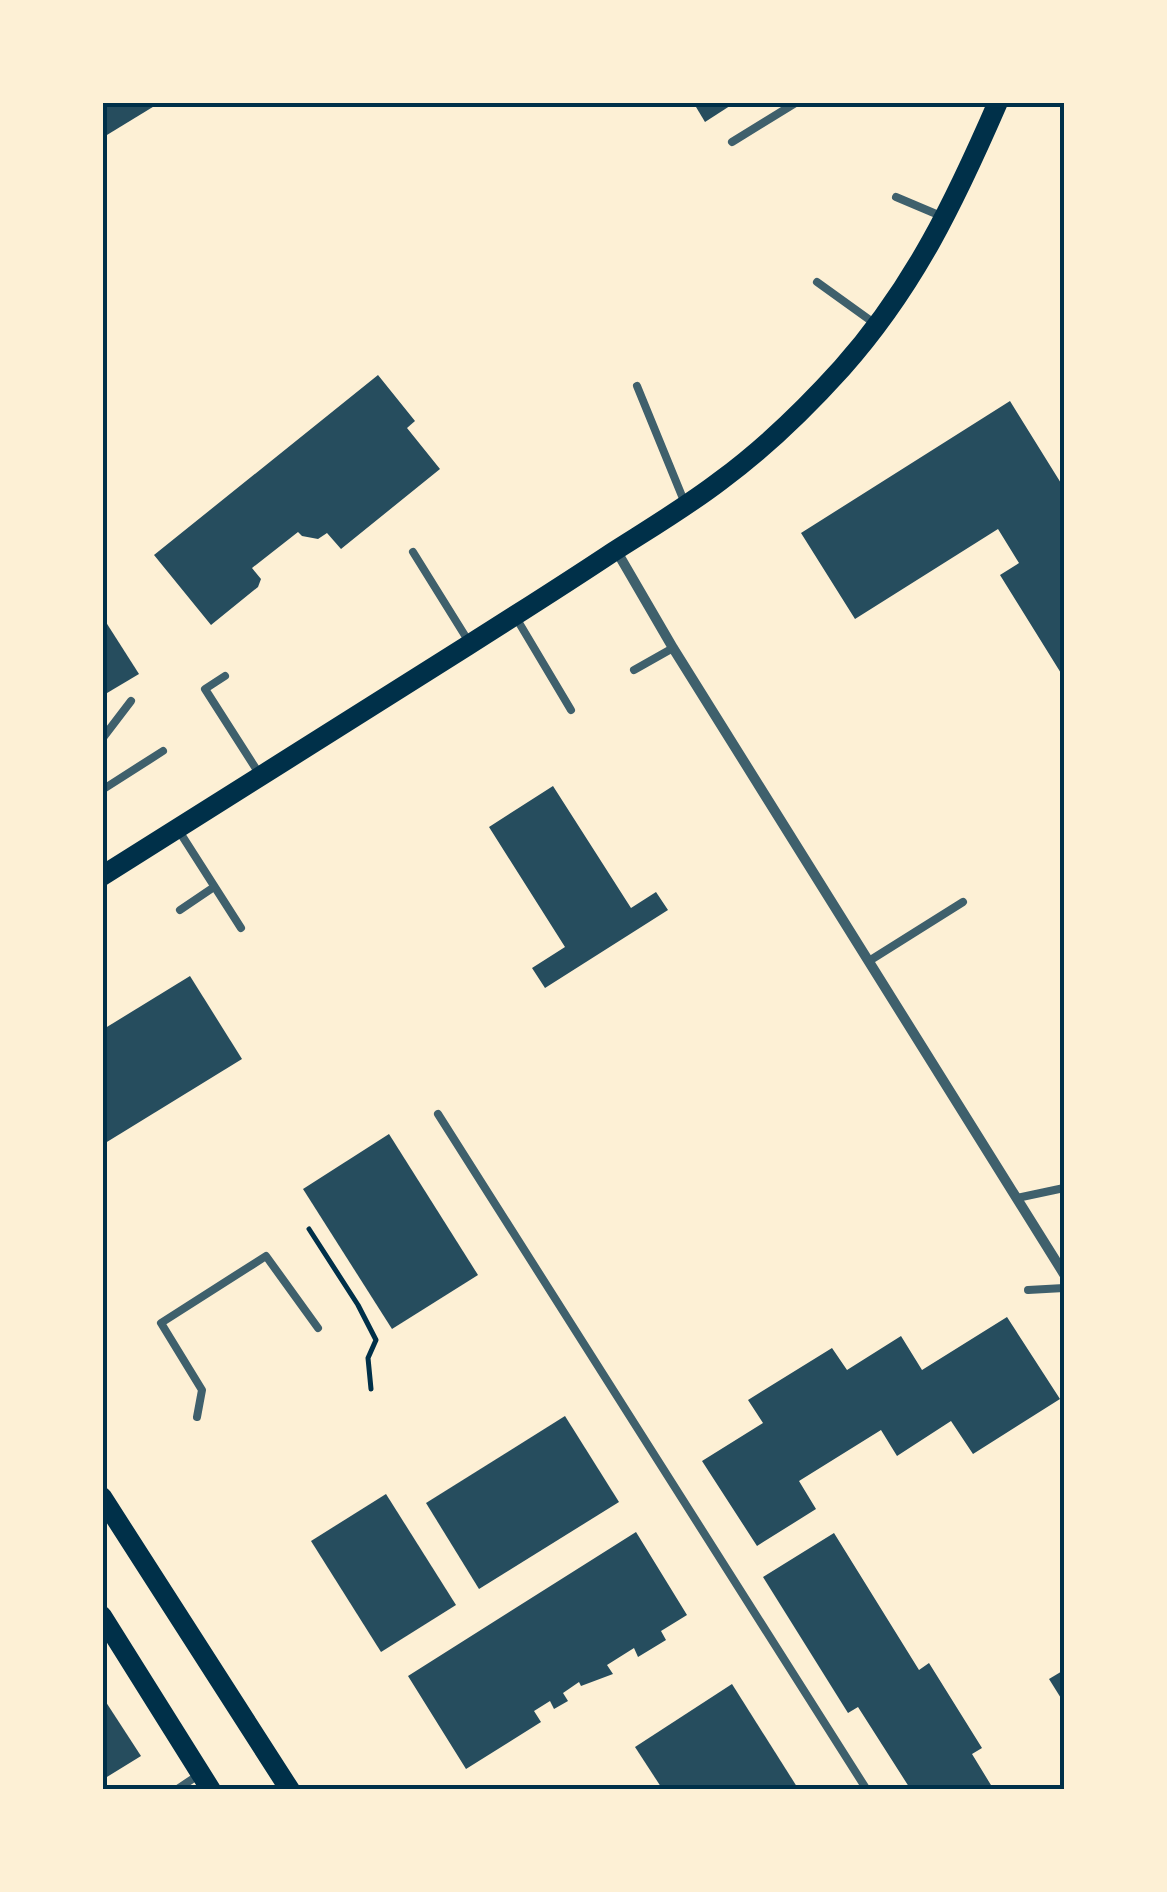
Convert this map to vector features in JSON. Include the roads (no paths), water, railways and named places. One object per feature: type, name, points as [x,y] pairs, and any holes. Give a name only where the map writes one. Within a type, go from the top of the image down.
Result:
[{"type":"main road","points":[[102,876],[686,506],[766,444],[844,366],[907,283],[959,192],[998,102]]},
{"type":"main road","points":[[102,1496],[290,1790]]},
{"type":"main road","points":[[102,1616],[206,1782]]},
{"type":"street","points":[[616,550],[673,648],[1064,1274]]},
{"type":"lane","points":[[732,142],[797,102]]},
{"type":"lane","points":[[896,197],[945,218]]},
{"type":"lane","points":[[817,282],[877,325]]},
{"type":"lane","points":[[637,386],[686,506]]},
{"type":"lane","points":[[414,552],[470,644]]},
{"type":"lane","points":[[515,616],[571,710]]},
{"type":"lane","points":[[634,670],[673,648]]},
{"type":"lane","points":[[225,676],[206,689],[261,775]]},
{"type":"lane","points":[[102,739],[131,701]]},
{"type":"lane","points":[[102,790],[163,751]]},
{"type":"lane","points":[[178,829],[241,928]]},
{"type":"lane","points":[[180,910],[214,887]]},
{"type":"lane","points":[[868,960],[963,902]]},
{"type":"lane","points":[[438,1114],[867,1790]]},
{"type":"lane","points":[[1017,1198],[1064,1188]]},
{"type":"lane","points":[[197,1417],[202,1390],[161,1323],[266,1256],[318,1328]]},
{"type":"lane","points":[[1028,1290],[1064,1288]]},
{"type":"lane","points":[[176,1790],[206,1782]]}]
